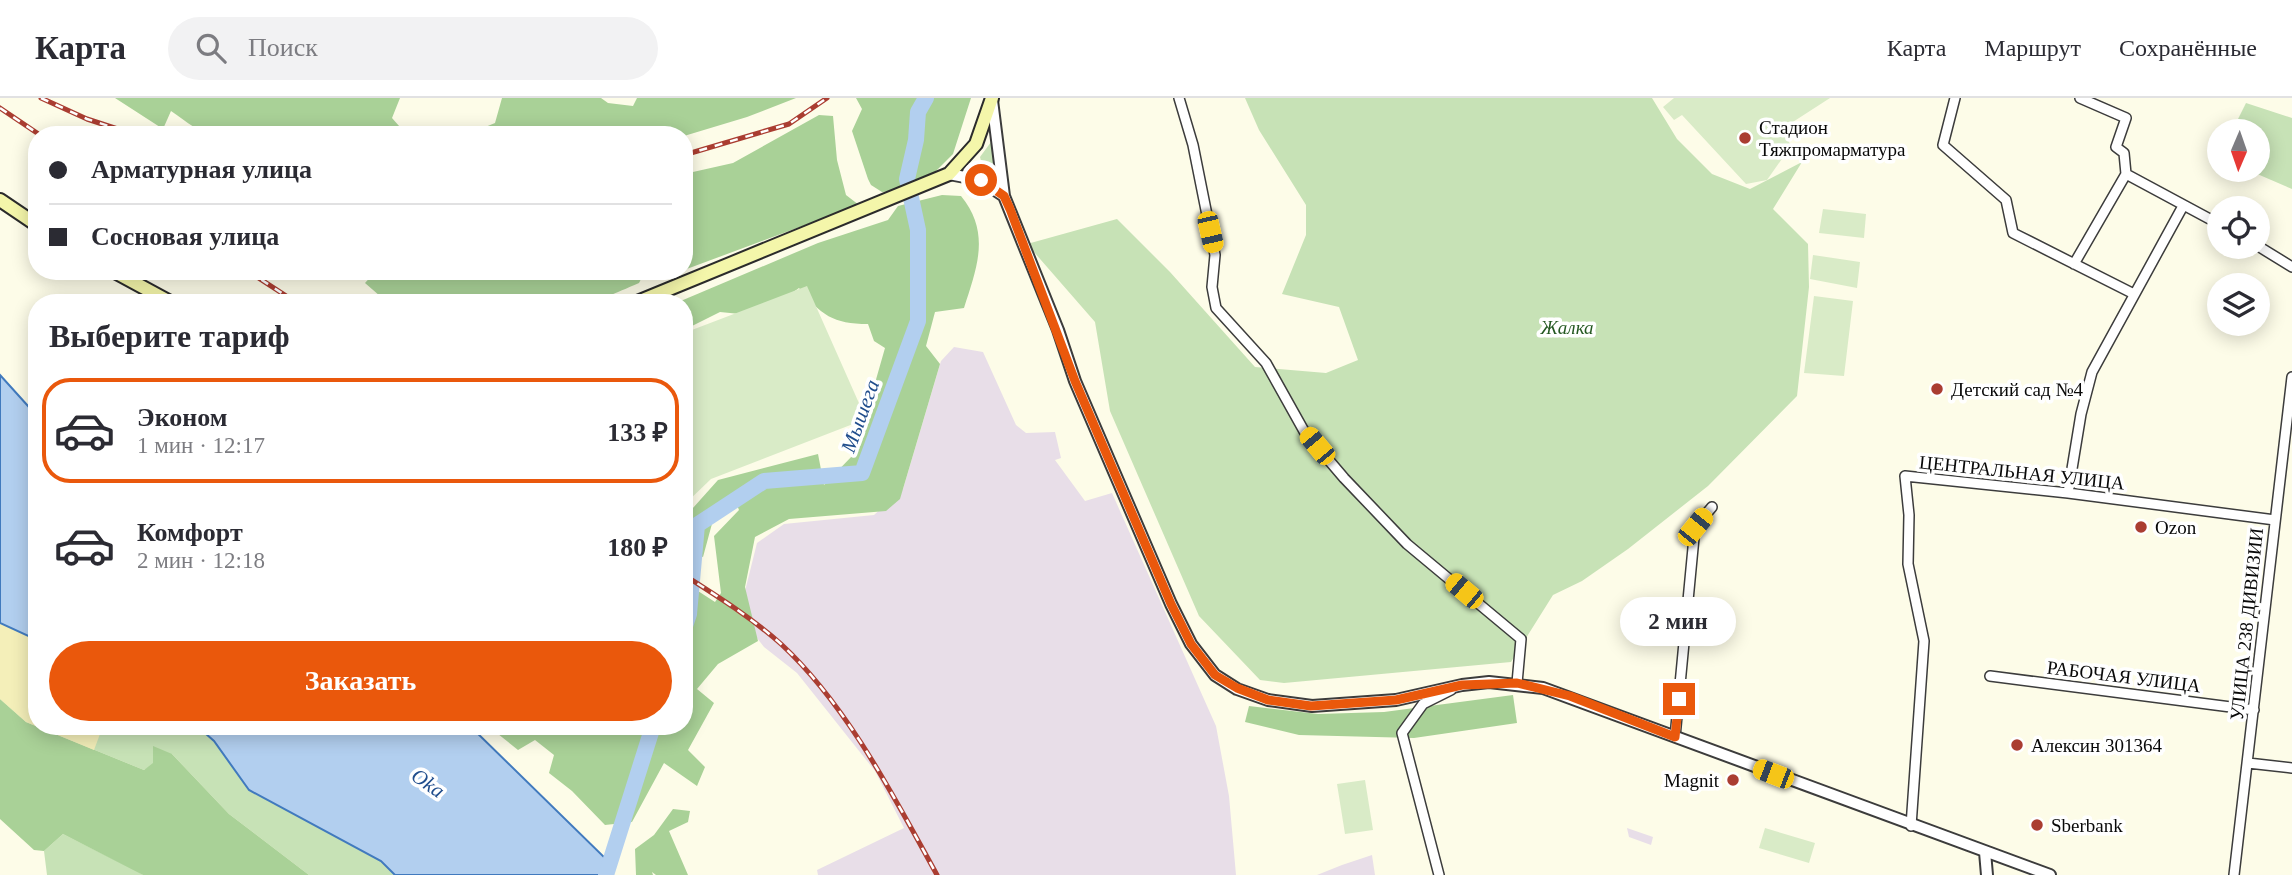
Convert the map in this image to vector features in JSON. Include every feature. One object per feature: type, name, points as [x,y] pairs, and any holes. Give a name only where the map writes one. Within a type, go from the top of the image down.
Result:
[{"type":"main road","points":[[693,280],[949,174],[976,144],[992,99]]},
{"type":"main road","points":[[0,200],[28,219]]},
{"type":"main road","points":[[130,280],[155,294]]},
{"type":"main road","points":[[657,294],[692,280]]},
{"type":"street","points":[[1179,98],[1193,145],[1215,255],[1212,287],[1216,308],[1266,363],[1304,431],[1344,478],[1407,544],[1521,639],[1517,683]]},
{"type":"street","points":[[1955,98],[1942,145],[2006,200],[2013,233],[2134,294]]},
{"type":"street","points":[[2074,264],[2126,174],[2124,153],[2116,147],[2126,118],[2080,98]]},
{"type":"street","points":[[992,99],[1004,196],[1058,330],[1075,381],[1171,604],[1191,644],[1215,675],[1237,688],[1268,700],[1311,706],[1396,700],[1462,685],[1517,683],[1570,696],[1911,826],[2050,875]]},
{"type":"street","points":[[949,174],[981,180],[1004,196]]},
{"type":"street","points":[[2126,174],[2207,218]]},
{"type":"street","points":[[2068,493],[2090,380],[2183,206]]},
{"type":"street","points":[[2270,253],[2292,267]]},
{"type":"street","name":"УЛИЦА 238 ДИВИЗИИ","points":[[2234,875],[2292,377]]},
{"type":"street","name":"ЦЕНТРАЛЬНАЯ УЛИЦА","points":[[1911,826],[1924,641],[1908,564],[1909,516],[1905,476],[2068,493],[2275,520]]},
{"type":"street","points":[[1675,737],[1695,527],[1712,507]]},
{"type":"street","name":"РАБОЧАЯ УЛИЦА","points":[[1990,676],[2254,710]]},
{"type":"street","points":[[1438,875],[1402,733],[1423,704],[1462,685]]},
{"type":"street","points":[[2248,763],[2292,768]]},
{"type":"street","points":[[1985,852],[1987,875]]},
{"type":"shaded area","points":[[954,347],[983,352],[1016,425],[1026,433],[1055,432],[1061,458],[1055,460],[1085,501],[1112,493],[1216,726],[1229,796],[1236,875],[818,875],[817,870],[904,828],[875,771],[797,673],[764,647],[739,615],[757,543],[784,524],[874,515],[903,489],[941,361]]},
{"type":"shaded area","points":[[1627,828],[1653,837],[1651,845],[1629,837]]},
{"type":"shaded area","points":[[1372,855],[1375,875],[1317,875],[1342,865]]},
{"type":"green space","points":[[115,98],[400,98],[392,118],[399,126],[193,126],[171,111],[164,126],[158,126]]},
{"type":"green space","points":[[502,98],[601,98],[608,103],[633,106],[637,98],[796,98],[693,133],[693,126],[488,126],[495,123]]},
{"type":"green space","points":[[856,98],[971,98],[953,154],[928,179],[894,191],[882,192],[871,185],[868,179],[852,131],[862,109]]},
{"type":"green space","name":"Жалка","points":[[1245,98],[1652,98],[1677,139],[1712,174],[1750,189],[1802,162],[1773,209],[1808,244],[1809,287],[1797,396],[1708,486],[1628,549],[1582,581],[1553,595],[1511,662],[1284,683],[1260,680],[1199,616],[1110,411],[1095,322],[1027,244],[1117,219],[1170,272],[1255,367],[1326,373],[1358,360],[1339,307],[1282,294],[1306,235],[1306,205],[1259,130]]},
{"type":"green space","name":"Стадион Тяжпромарматура","points":[[1674,98],[1830,98],[1782,129],[1791,146],[1767,180],[1746,184],[1682,115],[1674,120],[1663,107]]},
{"type":"green space","points":[[2246,103],[2292,118],[2292,189],[2270,180],[2270,119],[2238,119]]},
{"type":"green space","points":[[819,115],[833,116],[837,160],[846,195],[859,205],[693,267],[693,172],[733,163]]},
{"type":"green space","points":[[991,142],[997,175],[983,168],[980,157]]},
{"type":"green space","points":[[942,195],[961,196],[976,223],[979,237],[977,264],[964,308],[935,312],[926,346],[940,364],[900,499],[886,511],[789,519],[755,537],[745,587],[758,641],[718,664],[697,689],[714,703],[688,750],[705,767],[697,786],[664,763],[632,822],[605,825],[572,791],[549,773],[554,755],[535,740],[518,750],[499,735],[693,735],[693,588],[715,602],[721,593],[714,536],[739,510],[735,500],[713,520],[703,557],[693,554],[693,508],[718,480],[818,454],[824,485],[855,453],[885,348],[874,341],[868,324],[846,322],[829,316],[814,305],[799,288],[760,316],[720,312],[693,326],[693,296],[818,243],[888,220],[898,206]]},
{"type":"green space","points":[[1823,209],[1866,214],[1864,238],[1819,233]]},
{"type":"green space","points":[[1813,255],[1860,262],[1857,288],[1810,279]]},
{"type":"green space","points":[[368,280],[640,280],[614,294],[378,294],[365,283]]},
{"type":"green space","points":[[807,286],[866,419],[711,479],[693,496],[693,330]]},
{"type":"green space","points":[[1814,296],[1853,301],[1844,376],[1804,373]]},
{"type":"green space","points":[[0,623],[28,636],[28,723],[0,699]]},
{"type":"green space","points":[[1513,695],[1517,723],[1414,738],[1299,735],[1245,722],[1249,706],[1318,714],[1384,712]]},
{"type":"green space","points":[[0,699],[28,723],[28,735],[58,735],[144,770],[153,763],[153,746],[172,754],[229,814],[309,875],[143,875],[63,834],[44,851],[34,850],[0,819]]},
{"type":"green space","points":[[58,735],[207,735],[249,790],[381,861],[395,875],[309,875],[229,814],[172,754],[144,770]]},
{"type":"green space","points":[[1365,780],[1373,830],[1345,834],[1337,784]]},
{"type":"green space","points":[[673,809],[690,811],[688,822],[669,831],[688,875],[656,875],[652,872],[653,875],[636,875],[635,849],[654,835]]},
{"type":"green space","points":[[1765,828],[1815,843],[1809,863],[1759,848]]},
{"type":"green space","points":[[63,834],[143,875],[47,875],[44,851]]},
{"type":"sand","points":[[0,623],[28,636],[28,723],[0,699]]},
{"type":"sand","points":[[58,735],[100,735],[94,750]]},
{"type":"water","points":[[0,375],[28,406],[28,636],[0,623]]},
{"type":"water","name":"Oka","points":[[207,735],[479,735],[606,859],[613,875],[395,875],[381,861],[249,790]]},
{"type":"waterway","name":"Мышега","points":[[693,570],[697,525],[764,481],[862,473],[918,321],[918,230],[907,179],[916,140],[918,112],[926,98]]},
{"type":"waterway","name":"Мышега","points":[[606,875],[650,735]]},
{"type":"railway","points":[[41,98],[108,126]]},
{"type":"railway","points":[[693,152],[789,124],[827,98]]},
{"type":"railway","points":[[0,108],[28,127]]},
{"type":"railway","points":[[262,280],[283,294]]},
{"type":"railway","points":[[693,581],[758,625],[805,668],[868,753],[937,875]]},
{"type":"place","name":"Стадион Тяжпромарматура","points":[[1745,138]]},
{"type":"place","name":"Детский сад №4","points":[[1937,389]]},
{"type":"place","name":"Ozon","points":[[2141,527]]},
{"type":"place","name":"Алексин 301364","points":[[2017,745]]},
{"type":"place","name":"Magnit","points":[[1733,780]]},
{"type":"place","name":"Sberbank","points":[[2037,825]]},
{"type":"route","points":[[981,180],[1004,196],[1058,330],[1075,381],[1171,604],[1191,644],[1215,675],[1237,688],[1268,700],[1311,706],[1396,700],[1462,685],[1517,683],[1570,696],[1675,737],[1679,699]]}]
